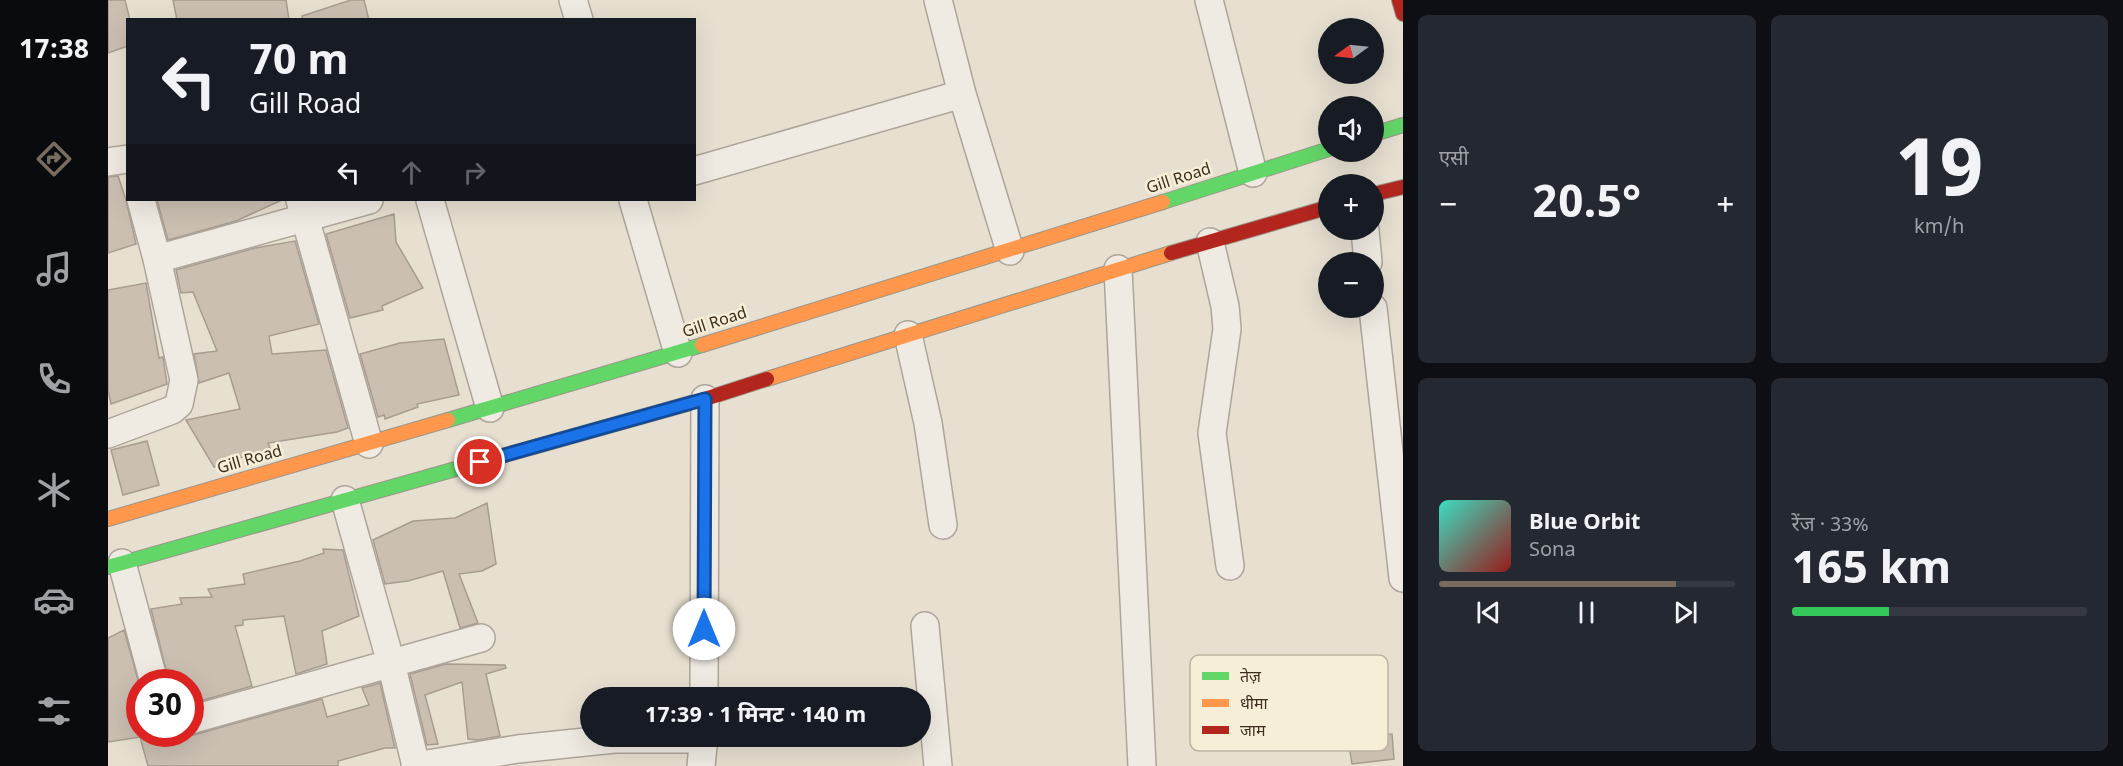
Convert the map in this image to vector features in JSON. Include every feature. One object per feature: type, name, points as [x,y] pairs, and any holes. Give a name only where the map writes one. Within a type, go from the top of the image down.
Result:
[{"type":"main road","points":[[1399,0],[1403,14]]},
{"type":"main road","points":[[1384,131],[1403,125]]},
{"type":"main road","name":"Gill Road","points":[[108,519],[678,353],[857,296],[1010,251],[1318,152]]},
{"type":"main road","points":[[1384,192],[1403,187]]},
{"type":"main road","points":[[115,565],[705,399],[1118,268],[1318,210]]},
{"type":"street","points":[[573,0],[578,18]]},
{"type":"street","points":[[938,0],[962,94],[1010,251]]},
{"type":"street","points":[[1209,0],[1252,173]]},
{"type":"street","points":[[696,170],[962,94]]},
{"type":"street","points":[[108,162],[126,159]]},
{"type":"street","points":[[108,434],[172,410],[179,404],[184,380],[157,259],[141,201]]},
{"type":"street","points":[[157,259],[303,209],[362,201]]},
{"type":"street","points":[[430,201],[490,408]]},
{"type":"street","points":[[633,201],[678,353]]},
{"type":"street","points":[[303,209],[369,444]]},
{"type":"street","points":[[1210,242],[1225,306],[1227,328],[1212,433],[1230,566]]},
{"type":"street","points":[[1118,268],[1142,766]]},
{"type":"street","points":[[1374,318],[1403,578]]},
{"type":"street","points":[[908,335],[928,423],[943,525]]},
{"type":"street","points":[[704,687],[705,399]]},
{"type":"street","points":[[345,500],[391,663],[416,766],[518,749],[580,742]]},
{"type":"street","points":[[115,565],[150,669]]},
{"type":"street","points":[[925,626],[938,766]]},
{"type":"street","points":[[204,716],[481,638]]},
{"type":"street","points":[[701,766],[703,747]]},
{"type":"building","points":[[108,0],[125,0],[130,18],[126,18],[126,47],[108,53]]},
{"type":"building","points":[[173,0],[286,0],[289,18],[177,18]]},
{"type":"building","points":[[351,0],[364,0],[368,18],[302,18],[302,16]]},
{"type":"building","points":[[118,176],[136,244],[108,253],[108,177]]},
{"type":"building","points":[[157,201],[280,201],[236,221],[168,240]]},
{"type":"building","points":[[394,214],[396,242],[423,288],[382,306],[383,310],[350,318],[326,234]]},
{"type":"building","points":[[295,241],[319,324],[269,336],[272,354],[326,350],[348,428],[337,432],[268,443],[271,451],[230,460],[231,464],[214,467],[186,420],[240,409],[229,373],[199,383],[194,354],[217,351],[193,292],[181,293],[176,270],[255,248]]},
{"type":"building","points":[[146,283],[159,358],[163,357],[167,384],[111,404],[108,390],[108,290]]},
{"type":"building","points":[[444,339],[459,395],[417,404],[418,407],[385,419],[384,415],[378,417],[360,354],[400,343]]},
{"type":"building","points":[[147,441],[159,485],[123,495],[111,450]]},
{"type":"building","points":[[487,503],[496,564],[482,571],[459,574],[478,623],[460,628],[443,571],[408,581],[385,584],[373,540],[413,521],[455,518]]},
{"type":"building","points":[[323,549],[343,550],[359,616],[322,631],[327,664],[296,674],[284,616],[243,620],[243,625],[235,626],[252,686],[204,700],[204,669],[166,669],[151,609],[182,604],[180,598],[212,597],[208,589],[245,584],[243,574],[324,553]]},
{"type":"building","points":[[124,630],[135,669],[126,669],[126,739],[108,742],[108,638]]},
{"type":"building","points":[[446,664],[505,665],[506,668],[486,674],[500,736],[478,740],[468,739],[462,682],[425,695],[438,744],[427,745],[410,674]]},
{"type":"building","points":[[380,683],[395,748],[385,748],[338,761],[338,766],[148,766],[143,747],[204,747],[204,732],[322,699],[327,717],[369,705],[362,688]]},
{"type":"building","points":[[1388,734],[1392,734],[1394,759],[1352,764],[1350,751],[1388,751]]},
{"type":"traffic: fast","points":[[1384,131],[1403,125]]},
{"type":"traffic: fast","points":[[1163,202],[1318,153]]},
{"type":"traffic: fast","points":[[448,420],[702,345]]},
{"type":"traffic: fast","points":[[108,567],[477,463]]},
{"type":"traffic: slow","points":[[702,345],[1163,202]]},
{"type":"traffic: slow","points":[[767,379],[1171,253]]},
{"type":"traffic: slow","points":[[108,519],[448,420]]},
{"type":"traffic: jam","points":[[1399,0],[1403,14]]},
{"type":"traffic: jam","points":[[1384,192],[1403,187]]},
{"type":"traffic: jam","points":[[1171,253],[1318,210]]},
{"type":"traffic: jam","points":[[477,463],[705,399],[767,379]]},
{"type":"route","points":[[480,462],[705,399],[704,629]]}]
